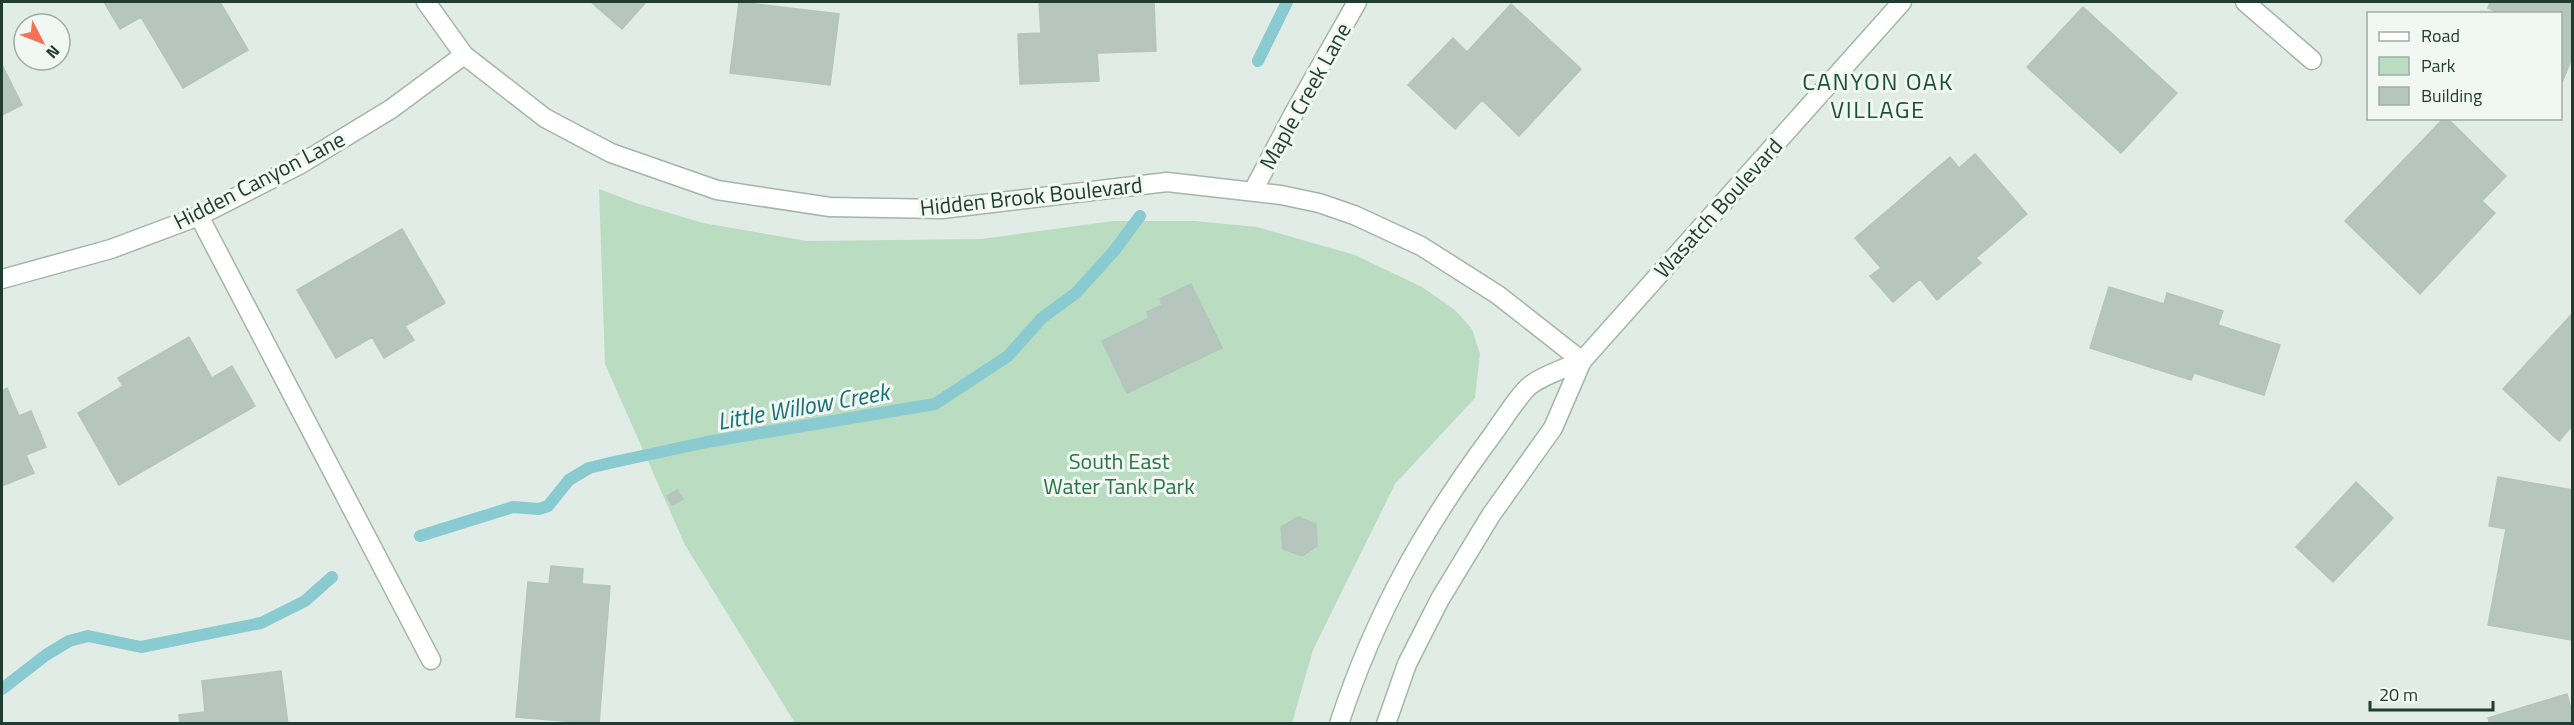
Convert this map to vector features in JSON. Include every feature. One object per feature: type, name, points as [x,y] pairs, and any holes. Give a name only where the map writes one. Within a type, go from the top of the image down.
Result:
[{"type":"street","name":"Hidden Brook Boulevard","points":[[426,2],[465,55],[545,118],[611,153],[717,190],[830,207],[942,209],[1167,182],[1253,191],[1319,203],[1363,218],[1413,241],[1461,269],[1582,361]]},
{"type":"street","name":"Maple Creek Lane","points":[[1253,191],[1357,2]]},
{"type":"street","name":"Wasatch Boulevard","points":[[1386,723],[1407,664],[1440,599],[1491,515],[1553,428],[1582,361],[1902,2]]},
{"type":"street","points":[[2245,2],[2312,60]]},
{"type":"street","name":"Hidden Canyon Lane","points":[[2,279],[111,249],[199,216],[310,158],[391,109],[465,55]]},
{"type":"street","points":[[199,216],[432,660]]},
{"type":"street","name":"Wasatch Boulevard","points":[[1339,723],[1355,675],[1380,617],[1407,562],[1437,512],[1530,384],[1582,361]]},
{"type":"green space","name":"South East Water Tank Park","points":[[599,189],[636,203],[703,223],[807,241],[982,239],[1113,221],[1195,221],[1257,227],[1355,255],[1422,287],[1455,310],[1472,329],[1480,354],[1475,398],[1395,484],[1313,650],[1292,723],[795,723],[685,545],[605,364]]},
{"type":"building","points":[[104,2],[220,2],[248,50],[183,88],[141,17],[120,29]]},
{"type":"building","points":[[591,2],[646,2],[622,29]]},
{"type":"building","points":[[739,2],[839,14],[830,85],[730,73]]},
{"type":"building","points":[[1039,2],[1154,2],[1156,51],[1097,53],[1099,81],[1020,84],[1018,34],[1041,33]]},
{"type":"building","points":[[2490,2],[2572,2],[2572,58],[2562,83],[2562,12],[2497,12],[2488,8]]},
{"type":"building","points":[[1511,4],[1581,69],[1519,136],[1482,100],[1455,129],[1408,85],[1453,38],[1467,52]]},
{"type":"building","points":[[2083,7],[2177,93],[2121,153],[2027,67]]},
{"type":"building","points":[[2,65],[22,105],[2,115]]},
{"type":"building","points":[[2442,120],[2449,120],[2506,176],[2482,201],[2495,213],[2420,294],[2345,221]]},
{"type":"building","points":[[1975,154],[2027,214],[1976,258],[1981,263],[1937,300],[1920,279],[1893,302],[1870,276],[1881,268],[1855,238],[1950,157],[1959,168]]},
{"type":"building","points":[[402,229],[445,303],[405,326],[414,340],[384,358],[372,337],[336,358],[297,290]]},
{"type":"building","points":[[1191,284],[1222,348],[1127,393],[1102,341],[1149,318],[1147,312],[1162,305],[1160,299]]},
{"type":"building","points":[[2109,287],[2164,304],[2167,293],[2223,311],[2218,325],[2280,345],[2264,395],[2194,373],[2191,380],[2090,348]]},
{"type":"building","points":[[2572,314],[2572,426],[2559,441],[2503,389]]},
{"type":"building","points":[[189,337],[212,378],[232,366],[255,406],[119,485],[78,413],[123,386],[118,378]]},
{"type":"building","points":[[7,388],[19,416],[31,411],[46,447],[26,455],[34,473],[2,486],[2,391]]},
{"type":"building","points":[[2498,477],[2572,490],[2572,640],[2488,625],[2506,529],[2489,526]]},
{"type":"building","points":[[2356,482],[2393,518],[2333,582],[2296,547]]},
{"type":"building","points":[[677,490],[683,499],[672,505],[667,496]]},
{"type":"building","points":[[1298,517],[1316,524],[1317,546],[1302,556],[1283,549],[1281,527]]},
{"type":"building","points":[[551,566],[583,569],[582,584],[610,586],[599,724],[516,717],[528,582],[549,584]]},
{"type":"building","points":[[281,671],[288,724],[180,724],[179,715],[205,712],[202,681]]},
{"type":"building","points":[[2567,694],[2572,713],[2572,724],[2490,724],[2488,718]]},
{"type":"waterway","name":"Little Willow Creek","points":[[1258,61],[1287,2]]},
{"type":"waterway","name":"Little Willow Creek","points":[[420,536],[513,507],[539,509],[548,506],[569,480],[589,468],[707,442],[935,404],[1008,356],[1042,318],[1076,293],[1114,251],[1140,216]]},
{"type":"waterway","name":"Little Willow Creek","points":[[2,689],[46,655],[69,641],[88,636],[141,647],[261,623],[305,601],[332,577]]},
{"type":"district","name":"CANYON OAK VILLAGE","points":[[1878,95]]}]
